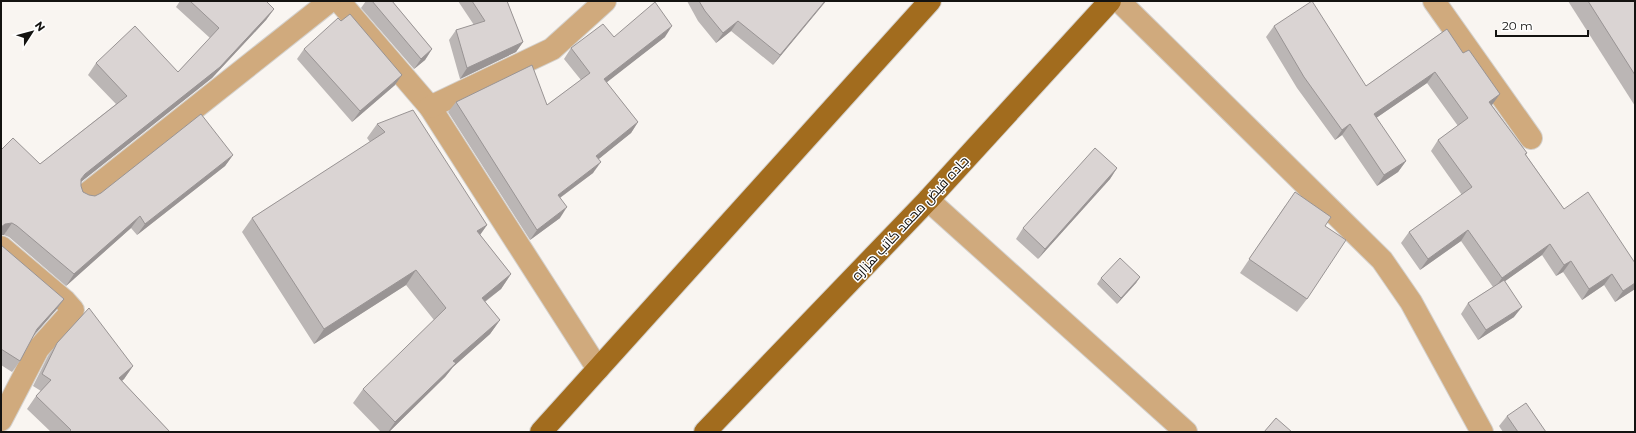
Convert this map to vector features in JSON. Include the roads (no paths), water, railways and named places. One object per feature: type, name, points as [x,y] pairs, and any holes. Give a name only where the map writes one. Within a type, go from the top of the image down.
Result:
[{"type":"main road","points":[[541,432],[930,1]]},
{"type":"main road","name":"جاده فیض محمد کاتب هزاره","points":[[705,432],[928,200],[1110,1]]},
{"type":"street","points":[[85,195],[330,1]]},
{"type":"street","points":[[339,1],[430,107],[598,369]]},
{"type":"street","points":[[430,107],[552,49],[605,1]]},
{"type":"street","points":[[1120,1],[1382,260],[1411,302],[1482,432]]},
{"type":"street","points":[[1434,1],[1532,138]]},
{"type":"street","points":[[928,200],[1186,432]]},
{"type":"street","points":[[1,248],[65,301],[73,310],[38,349],[1,420]]}]
